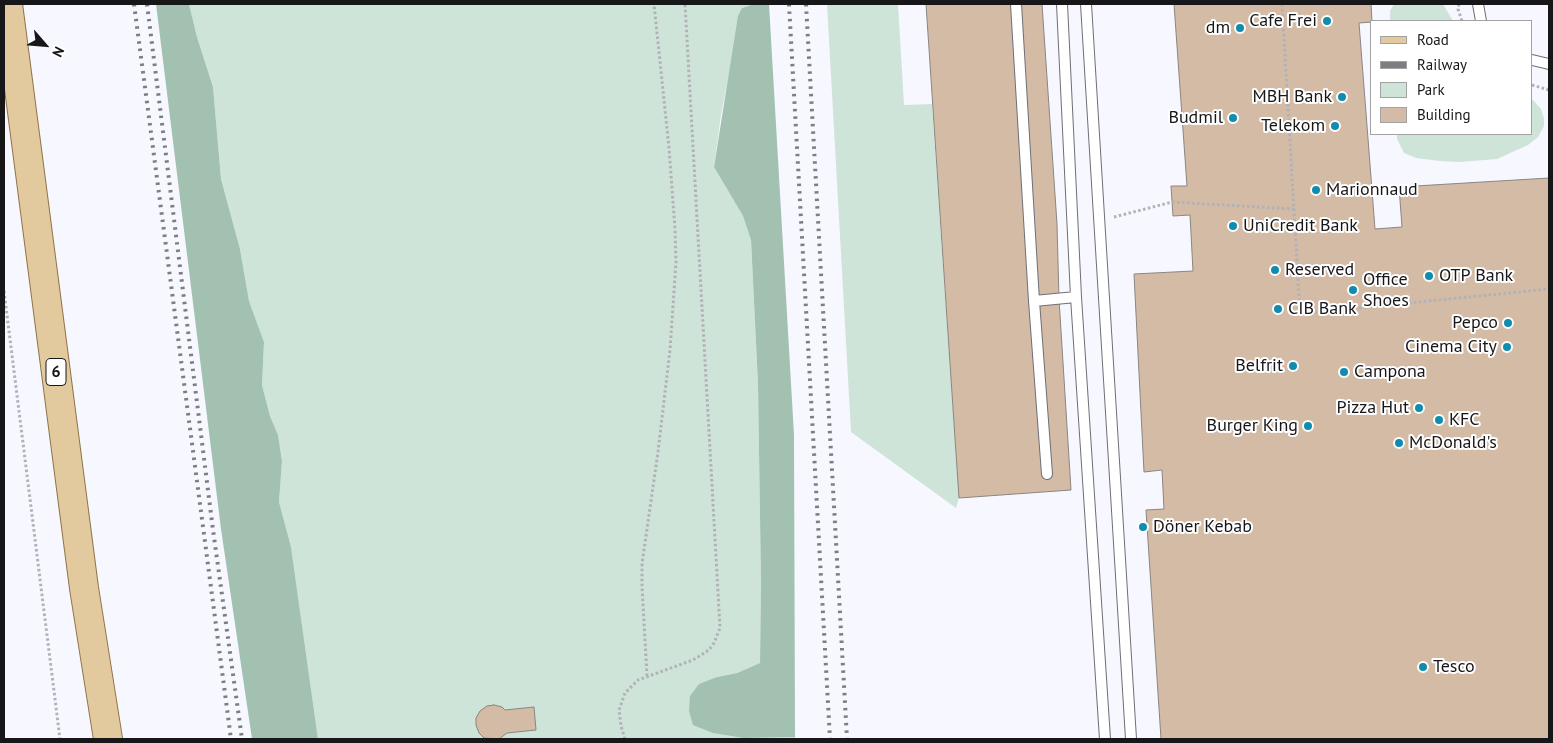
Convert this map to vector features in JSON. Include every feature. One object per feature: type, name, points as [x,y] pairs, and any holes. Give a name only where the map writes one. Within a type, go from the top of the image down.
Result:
[{"type":"main road","name":"6","points":[[8,4],[82,578],[108,739]]},
{"type":"lane","points":[[1016,4],[1034,301],[1047,474]]},
{"type":"lane","points":[[1062,4],[1076,297],[1105,739]]},
{"type":"lane","points":[[1086,4],[1131,739]]},
{"type":"lane","points":[[1478,4],[1481,20]]},
{"type":"lane","points":[[1533,60],[1549,64]]},
{"type":"lane","points":[[1034,301],[1076,297]]},
{"type":"path","points":[[648,676],[642,564],[670,350],[676,262],[670,157],[654,4]]},
{"type":"path","points":[[625,739],[619,710],[625,693],[638,680],[693,660],[709,650],[720,628],[685,4]]},
{"type":"path","points":[[1282,4],[1300,314],[1549,289]]},
{"type":"path","points":[[1459,4],[1458,9],[1462,20]]},
{"type":"path","points":[[1533,85],[1549,90]]},
{"type":"path","points":[[1099,221],[1172,202],[1294,209]]},
{"type":"path","points":[[4,291],[60,739]]},
{"type":"green space","points":[[156,4],[189,4],[213,87],[221,179],[240,249],[249,301],[264,342],[262,385],[270,416],[278,435],[282,461],[279,502],[291,547],[318,739],[252,739],[221,529]]},
{"type":"green space","points":[[189,4],[754,4],[742,8],[721,115],[714,167],[743,216],[751,240],[758,384],[761,584],[760,663],[737,673],[717,677],[744,738],[795,737],[795,739],[318,739],[291,547],[279,502],[282,461],[278,435],[270,416],[262,385],[264,342],[249,301],[240,249],[221,179],[213,87]]},
{"type":"green space","points":[[754,4],[769,4],[794,435],[795,737],[744,738],[713,733],[693,725],[689,711],[690,696],[699,684],[717,677],[737,673],[760,663],[761,584],[758,384],[751,240],[743,216],[714,167],[738,16],[742,8]]},
{"type":"green space","points":[[827,4],[898,4],[904,105],[932,104],[959,498],[956,508],[851,432]]},
{"type":"green space","points":[[1394,4],[1443,4],[1452,20],[1390,20],[1390,11]]},
{"type":"green space","points":[[1533,100],[1541,109],[1544,118],[1544,126],[1538,137],[1528,145],[1497,159],[1460,162],[1416,158],[1404,153],[1397,135],[1533,135]]},
{"type":"building","points":[[926,4],[1042,4],[1057,224],[1059,299],[1071,490],[959,498]]},
{"type":"building","name":"Campona","points":[[1174,4],[1371,4],[1372,20],[1370,22],[1359,23],[1375,229],[1402,227],[1399,187],[1549,178],[1549,739],[1161,739],[1146,510],[1164,509],[1162,470],[1144,472],[1134,274],[1193,271],[1190,215],[1173,216],[1171,186],[1187,186]]},
{"type":"building","points":[[494,705],[505,710],[534,707],[536,730],[507,733],[499,739],[484,738],[479,733],[476,718],[480,711],[487,706]]},
{"type":"railway","points":[[134,4],[231,739]]},
{"type":"railway","points":[[147,4],[213,530],[242,739]]},
{"type":"railway","points":[[789,4],[830,739]]},
{"type":"railway","points":[[806,4],[847,739]]},
{"type":"place","name":"Cafe Frei","points":[[1327,21]]},
{"type":"place","name":"dm","points":[[1240,28]]},
{"type":"place","name":"MBH Bank","points":[[1342,97]]},
{"type":"place","name":"Budmil","points":[[1233,118]]},
{"type":"place","name":"Telekom","points":[[1335,126]]},
{"type":"place","name":"Marionnaud","points":[[1316,190]]},
{"type":"place","name":"UniCredit Bank","points":[[1233,226]]},
{"type":"place","name":"Reserved","points":[[1275,270]]},
{"type":"place","name":"OTP Bank","points":[[1429,276]]},
{"type":"place","name":"Office Shoes","points":[[1353,290]]},
{"type":"place","name":"CIB Bank","points":[[1278,309]]},
{"type":"place","name":"Pepco","points":[[1508,323]]},
{"type":"place","name":"Cinema City","points":[[1507,347]]},
{"type":"place","name":"Belfrit","points":[[1293,366]]},
{"type":"place","name":"Campona","points":[[1344,372]]},
{"type":"place","name":"Pizza Hut","points":[[1419,408]]},
{"type":"place","name":"KFC","points":[[1439,420]]},
{"type":"place","name":"Burger King","points":[[1308,426]]},
{"type":"place","name":"McDonald's","points":[[1399,443]]},
{"type":"place","name":"Döner Kebab","points":[[1143,527]]},
{"type":"place","name":"Tesco","points":[[1423,667]]}]
